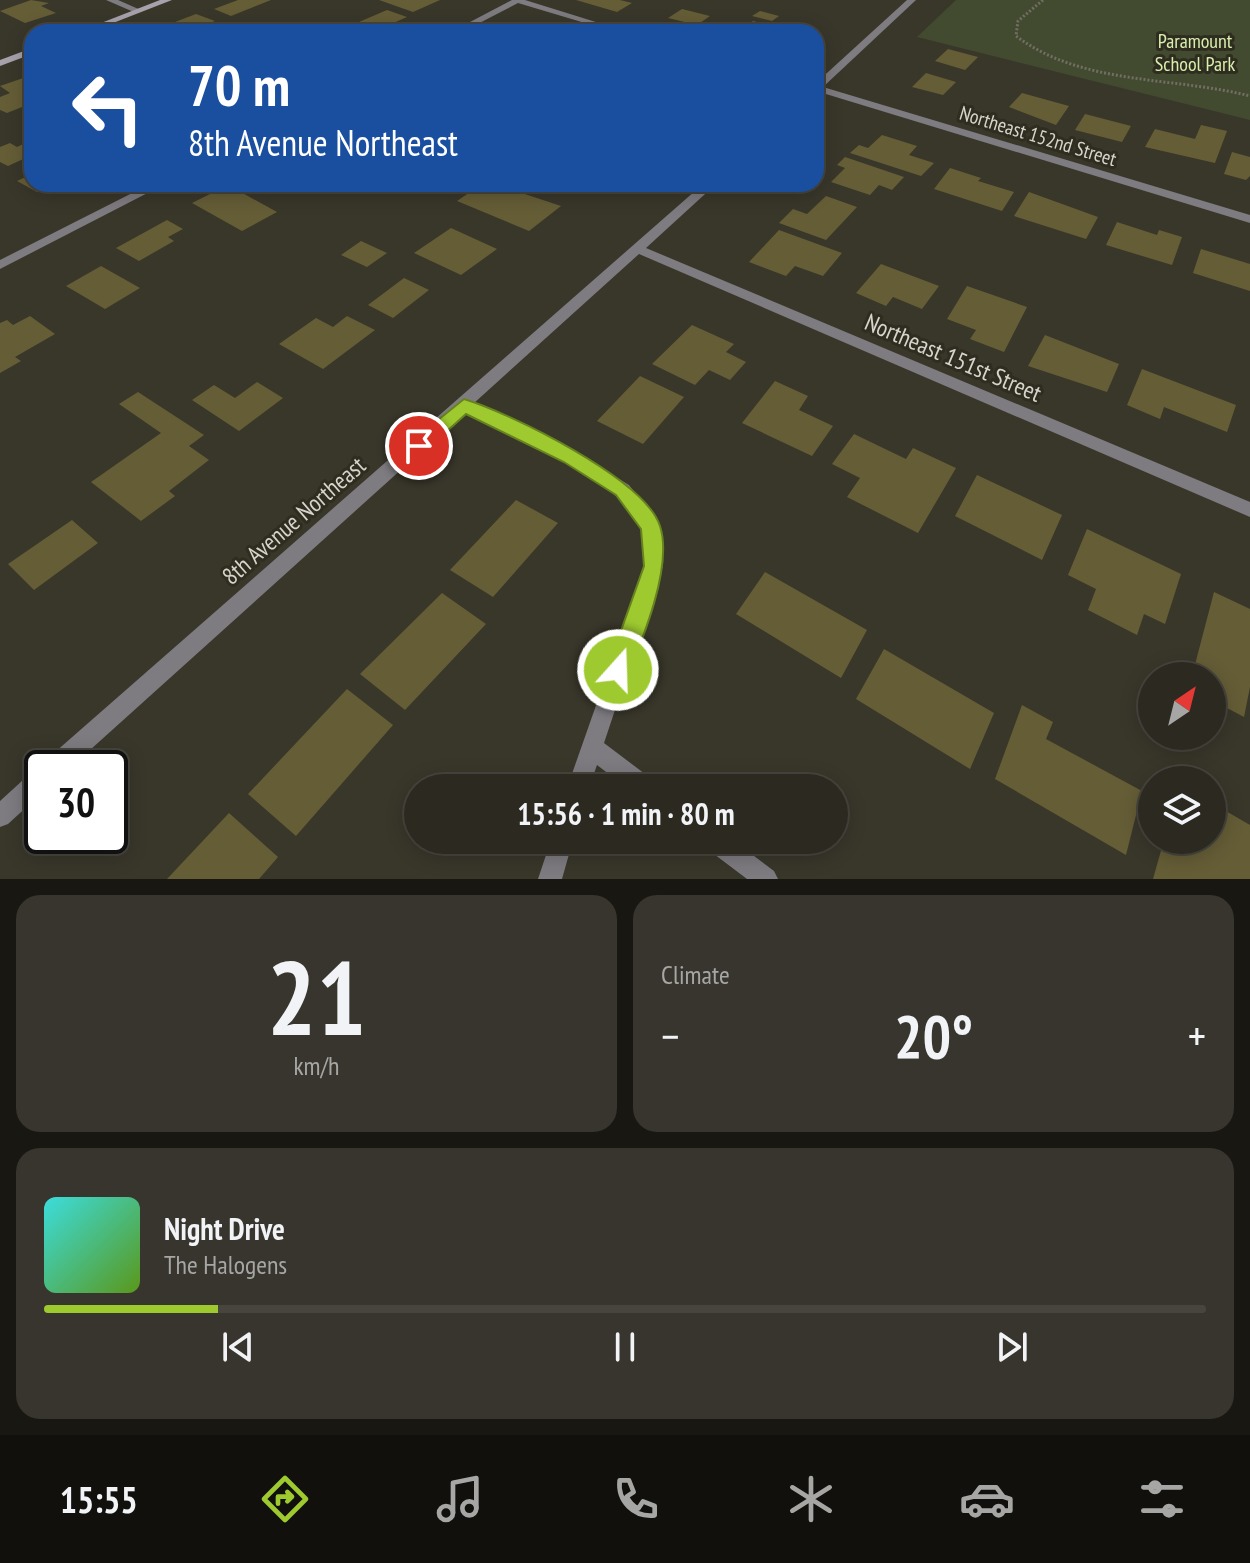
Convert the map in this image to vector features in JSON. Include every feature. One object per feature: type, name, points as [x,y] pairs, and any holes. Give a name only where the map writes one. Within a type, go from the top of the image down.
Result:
[{"type":"street","points":[[110,0],[139,11]]},
{"type":"street","points":[[104,24],[168,0]]},
{"type":"street","points":[[470,24],[517,0],[597,24]]},
{"type":"street","points":[[824,81],[912,0]]},
{"type":"street","points":[[0,63],[24,54]]},
{"type":"street","name":"Northeast 152nd Street","points":[[824,90],[1250,219]]},
{"type":"street","points":[[0,265],[143,192]]},
{"type":"street","name":"8th Avenue Northeast","points":[[74,750],[701,192]]},
{"type":"street","name":"Northeast 151st Street","points":[[638,249],[1250,510]]},
{"type":"street","points":[[464,406],[570,457],[623,490],[651,526],[654,566],[582,774]]},
{"type":"street","points":[[591,747],[627,774]]},
{"type":"street","points":[[0,816],[24,794]]},
{"type":"street","points":[[550,879],[558,854]]},
{"type":"street","points":[[733,854],[766,879]]},
{"type":"path","points":[[1043,0],[1018,21],[1016,36],[1059,61],[1104,73],[1179,81],[1250,96]]},
{"type":"green space","name":"Paramount School Park","points":[[956,0],[1250,0],[1250,120],[917,37]]},
{"type":"building","points":[[31,0],[49,3],[41,6],[56,13],[25,23],[0,11]]},
{"type":"building","points":[[238,0],[271,0],[231,16],[214,9]]},
{"type":"building","points":[[379,0],[440,0],[413,12]]},
{"type":"building","points":[[576,0],[620,0],[632,3],[617,12]]},
{"type":"building","points":[[682,9],[710,16],[698,24],[668,18]]},
{"type":"building","points":[[387,10],[407,17],[391,24],[354,24]]},
{"type":"building","points":[[760,11],[779,16],[772,21],[752,16]]},
{"type":"building","points":[[196,14],[215,21],[208,24],[175,22]]},
{"type":"building","points":[[948,49],[978,57],[965,70],[935,61]]},
{"type":"building","points":[[926,73],[956,82],[943,95],[912,87]]},
{"type":"building","points":[[24,78],[24,106],[7,113],[0,110],[0,97],[10,93],[0,86]]},
{"type":"building","points":[[1022,93],[1069,106],[1056,125],[1009,107]]},
{"type":"building","points":[[1085,114],[1131,126],[1122,142],[1075,130]]},
{"type":"building","points":[[1201,125],[1227,131],[1215,163],[1145,147],[1155,129],[1195,139]]},
{"type":"building","points":[[882,135],[917,146],[909,155],[934,163],[921,176],[850,153],[859,145],[868,148]]},
{"type":"building","points":[[10,143],[17,147],[24,144],[24,159],[8,166],[0,162],[0,147]]},
{"type":"building","points":[[1232,152],[1250,157],[1250,176],[1246,180],[1224,174]]},
{"type":"building","points":[[845,157],[904,177],[892,190],[879,185],[870,195],[831,182],[845,168],[837,165]]},
{"type":"building","points":[[950,168],[1014,192],[1002,211],[934,189]]},
{"type":"building","points":[[214,192],[241,192],[277,212],[242,231],[192,203]]},
{"type":"building","points":[[470,192],[518,192],[561,206],[529,231],[457,201]]},
{"type":"building","points":[[1029,192],[1098,217],[1086,239],[1014,216]]},
{"type":"building","points":[[826,196],[857,207],[826,240],[779,223],[793,209],[807,214]]},
{"type":"building","points":[[167,220],[183,229],[168,237],[174,241],[139,261],[116,248]]},
{"type":"building","points":[[1117,222],[1157,235],[1159,230],[1182,237],[1172,265],[1106,245]]},
{"type":"building","points":[[451,228],[497,249],[461,275],[414,253]]},
{"type":"building","points":[[779,230],[842,253],[823,276],[795,266],[786,276],[749,262]]},
{"type":"building","points":[[361,241],[387,253],[367,267],[341,255]]},
{"type":"building","points":[[1201,249],[1250,264],[1250,291],[1193,273]]},
{"type":"building","points":[[881,264],[939,286],[922,309],[893,297],[886,306],[856,293]]},
{"type":"building","points":[[101,266],[140,288],[105,309],[66,286]]},
{"type":"building","points":[[404,278],[429,290],[393,318],[368,305]]},
{"type":"building","points":[[967,286],[1027,307],[1004,352],[970,339],[976,330],[947,319]]},
{"type":"building","points":[[30,316],[55,334],[15,357],[21,361],[0,373],[0,323],[7,320],[13,325]]},
{"type":"building","points":[[347,316],[375,330],[323,369],[279,344],[316,318],[333,327]]},
{"type":"building","points":[[692,325],[734,344],[726,352],[746,362],[730,380],[709,370],[695,385],[652,364]]},
{"type":"building","points":[[1045,335],[1119,364],[1107,392],[1028,366]]},
{"type":"building","points":[[1142,369],[1236,405],[1227,432],[1164,407],[1160,419],[1127,405]]},
{"type":"building","points":[[640,376],[684,397],[643,444],[597,421]]},
{"type":"building","points":[[775,381],[808,396],[799,410],[833,426],[812,456],[742,423]]},
{"type":"building","points":[[257,382],[283,398],[239,431],[192,400],[214,385],[235,398]]},
{"type":"building","points":[[138,392],[204,435],[189,446],[209,460],[169,491],[175,496],[141,521],[91,482],[161,433],[119,404]]},
{"type":"building","points":[[854,434],[906,459],[913,448],[956,468],[918,533],[847,497],[860,478],[832,464]]},
{"type":"building","points":[[977,475],[1062,515],[1042,560],[955,516]]},
{"type":"building","points":[[516,500],[558,523],[493,597],[450,570]]},
{"type":"building","points":[[72,520],[98,543],[34,590],[8,564]]},
{"type":"building","points":[[1087,529],[1181,574],[1165,624],[1144,614],[1137,635],[1088,610],[1096,589],[1068,575]]},
{"type":"building","points":[[765,572],[867,630],[841,678],[736,614]]},
{"type":"building","points":[[1214,592],[1250,609],[1250,687],[1244,717],[1226,707],[1226,662],[1196,662]]},
{"type":"building","points":[[442,593],[486,624],[405,710],[360,674]]},
{"type":"building","points":[[884,649],[994,713],[970,769],[856,699]]},
{"type":"building","points":[[347,689],[393,725],[296,836],[248,794]]},
{"type":"building","points":[[1022,705],[1053,722],[1046,739],[1138,789],[1138,807],[1126,855],[995,779]]},
{"type":"building","points":[[1226,811],[1250,825],[1250,879],[1153,879],[1160,854],[1226,854]]},
{"type":"building","points":[[229,813],[278,857],[259,879],[167,879]]},
{"type":"route","points":[[419,446],[464,406],[570,457],[623,490],[651,526],[654,566],[618,670]]}]
